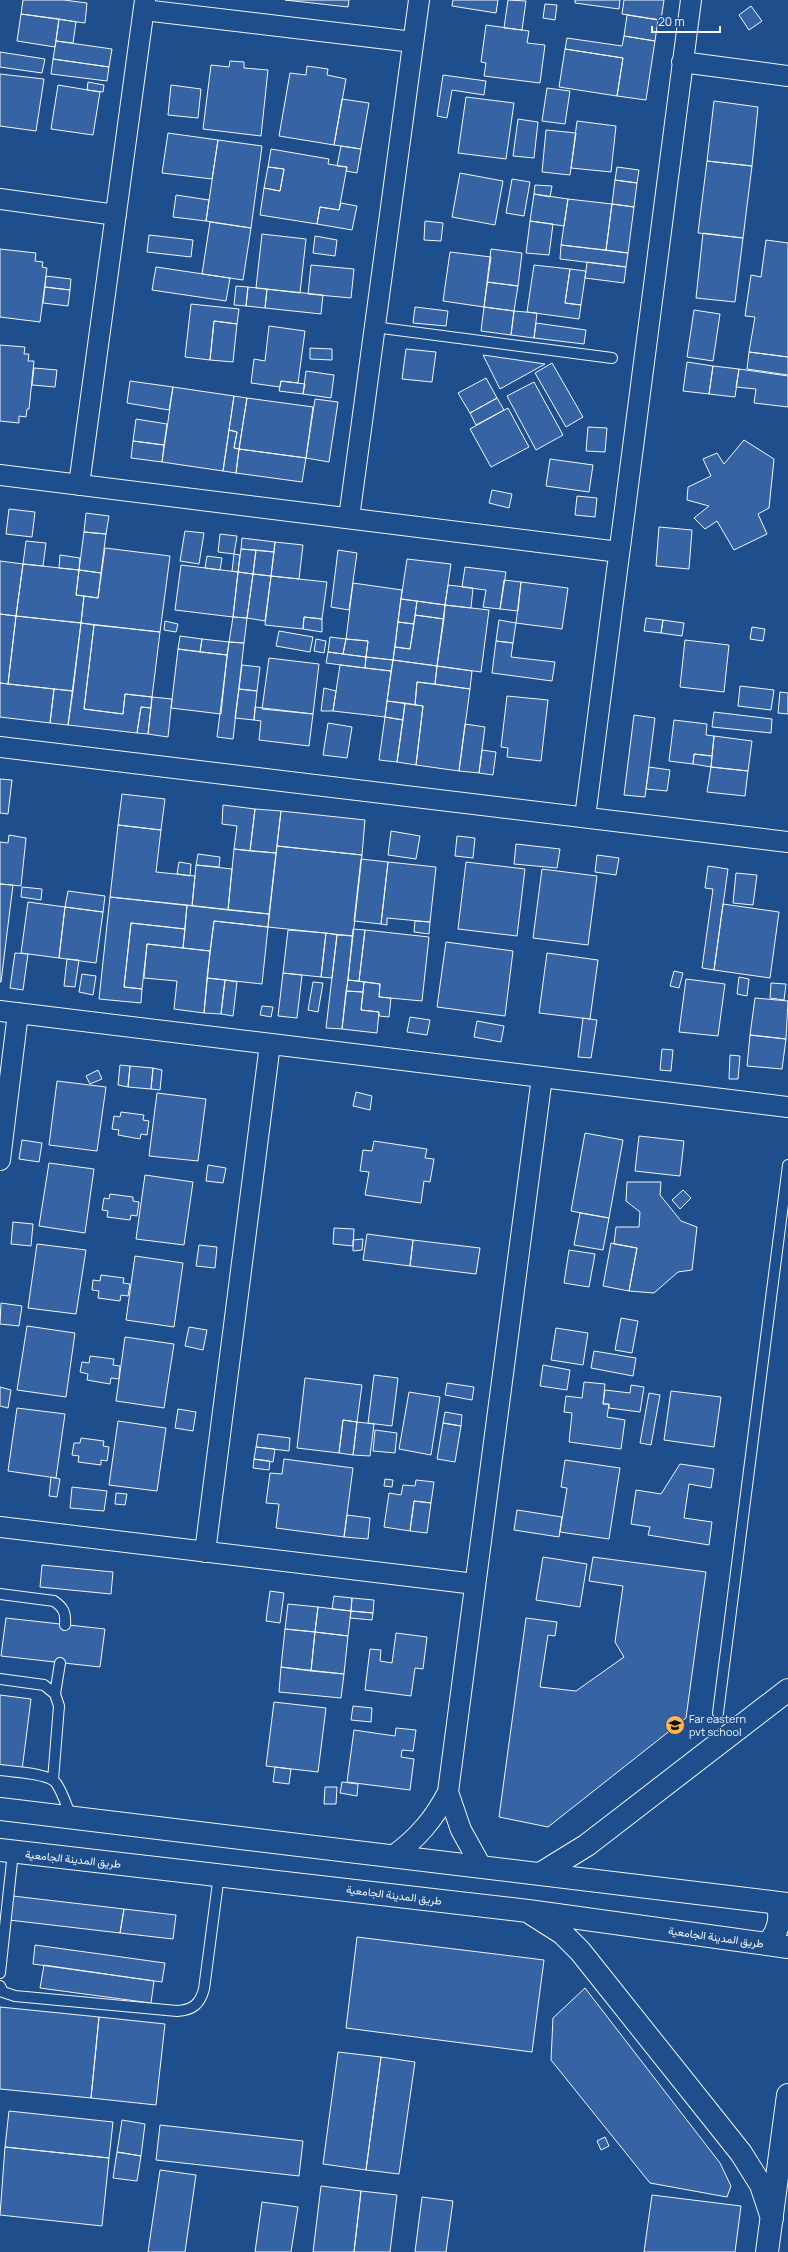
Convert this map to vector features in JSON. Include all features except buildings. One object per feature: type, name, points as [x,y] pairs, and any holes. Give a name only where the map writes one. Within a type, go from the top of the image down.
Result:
[{"type":"main road","points":[[540,1874],[587,1845],[788,1690]]},
{"type":"main road","points":[[0,1809],[783,1903],[780,1923],[773,1938],[766,1944]]},
{"type":"main road","name":"طريق المدينة الجامعية","points":[[6,1851],[528,1911],[788,1947]]},
{"type":"main road","points":[[528,1911],[572,1941],[668,2061],[752,2169],[761,2185],[772,2218]]},
{"type":"main road","points":[[767,2252],[788,2095]]},
{"type":"street","points":[[349,518],[419,0]]},
{"type":"street","points":[[585,817],[691,0]]},
{"type":"street","points":[[79,485],[144,5],[413,42]]},
{"type":"street","points":[[682,62],[788,76]]},
{"type":"street","points":[[0,199],[116,215]]},
{"type":"street","points":[[0,475],[619,552]]},
{"type":"street","points":[[0,747],[788,842]]},
{"type":"street","points":[[0,1160],[9,1012],[788,1107]]},
{"type":"street","points":[[205,1552],[270,1044]]},
{"type":"street","points":[[393,1856],[410,1844],[426,1829],[448,1792],[542,1077]]},
{"type":"street","points":[[0,1527],[476,1584]]},
{"type":"street","points":[[448,1792],[461,1830],[481,1866]]},
{"type":"lane","points":[[374,327],[612,358]]},
{"type":"lane","points":[[718,1713],[788,1165]]},
{"type":"lane","points":[[0,1594],[54,1601],[61,1606],[66,1613],[65,1625]]},
{"type":"lane","points":[[60,1663],[55,1694],[59,1706],[53,1780],[71,1818]]},
{"type":"lane","points":[[0,1680],[44,1686],[55,1694]]},
{"type":"lane","points":[[0,1770],[39,1775],[53,1780]]},
{"type":"lane","points":[[0,1973],[6,1851]]},
{"type":"lane","points":[[0,1986],[3,1992],[15,1996],[177,2010],[187,2010],[196,2006],[202,1998],[204,1989],[219,1875]]},
{"type":"place","name":"Far eastern pvt school","points":[[675,1725]]}]
